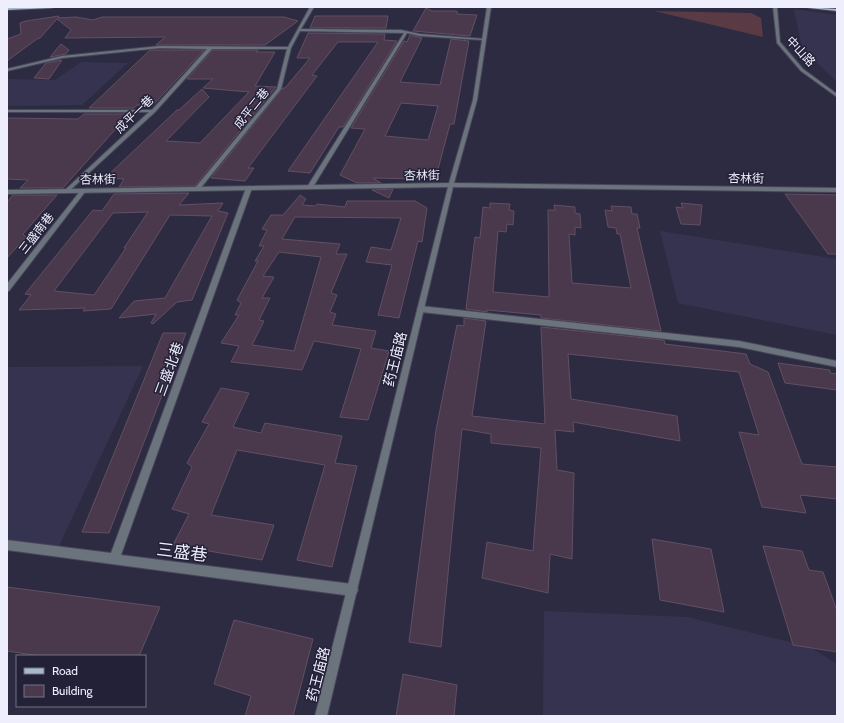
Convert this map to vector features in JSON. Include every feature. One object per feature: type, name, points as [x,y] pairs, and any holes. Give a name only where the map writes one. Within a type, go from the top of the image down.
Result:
[{"type":"main road","points":[[7,9],[52,7]]},
{"type":"main road","points":[[809,7],[837,10]]},
{"type":"street","name":"成平二巷","points":[[197,189],[279,89],[289,48],[312,7]]},
{"type":"street","name":"药王庙路","points":[[321,716],[451,185],[475,100],[488,7]]},
{"type":"street","name":"中山路","points":[[776,7],[778,42],[802,70],[837,96]]},
{"type":"street","points":[[298,30],[406,32],[420,35],[484,39]]},
{"type":"street","points":[[310,187],[406,32]]},
{"type":"street","points":[[7,70],[62,57],[160,47],[289,48]]},
{"type":"street","name":"成平一巷","points":[[67,191],[153,111],[210,48]]},
{"type":"street","points":[[7,111],[153,111]]},
{"type":"street","name":"杏林街","points":[[7,192],[451,185],[837,190]]},
{"type":"street","name":"三盛北巷","points":[[114,559],[249,188]]},
{"type":"street","name":"三盛南巷","points":[[7,289],[83,191]]},
{"type":"street","points":[[421,309],[739,344],[837,364]]},
{"type":"street","name":"三盛巷","points":[[7,545],[352,590]]},
{"type":"shaded area","points":[[794,9],[837,15],[837,82],[813,59],[801,43]]},
{"type":"shaded area","points":[[654,11],[751,13],[761,18],[763,37]]},
{"type":"shaded area","points":[[81,62],[128,63],[82,105],[7,106],[8,79],[55,80]]},
{"type":"shaded area","points":[[660,231],[837,259],[837,335],[678,303]]},
{"type":"shaded area","points":[[143,366],[59,546],[7,539],[7,367]]},
{"type":"shaded area","points":[[544,611],[687,617],[810,647],[837,664],[837,716],[543,716]]},
{"type":"building","points":[[426,8],[432,11],[457,11],[457,14],[477,15],[470,36],[413,31]]},
{"type":"building","points":[[59,16],[58,18],[76,17],[93,20],[102,17],[284,17],[298,21],[265,45],[156,45],[165,37],[65,38],[71,30],[57,19],[40,38],[7,61],[7,39],[21,34],[20,23]]},
{"type":"building","points":[[315,16],[388,16],[386,28],[310,28]]},
{"type":"building","points":[[308,33],[385,34],[384,40],[397,41],[343,127],[339,127],[310,173],[288,171],[378,42],[338,42],[312,75],[317,76],[248,168],[254,168],[245,181],[211,178],[283,88],[285,88],[310,58],[297,58]]},
{"type":"building","points":[[410,35],[422,38],[400,82],[440,85],[451,39],[469,41],[454,124],[450,124],[437,173],[423,179],[373,178],[381,183],[357,183],[340,175],[365,129],[351,128],[404,41],[407,42]],"holes":[[[401,103],[438,106],[428,140],[385,136]]]},
{"type":"building","points":[[61,44],[69,50],[66,54],[50,57]]},
{"type":"building","points":[[150,50],[204,50],[153,105],[137,105],[134,108],[89,108]]},
{"type":"building","points":[[213,50],[258,50],[256,52],[275,52],[255,86],[276,87],[195,186],[119,187],[124,179],[105,178],[177,110],[179,110],[202,89],[209,97],[166,141],[200,143],[249,92],[203,88],[213,79],[187,79]]},
{"type":"building","points":[[62,60],[49,79],[34,78],[46,63]]},
{"type":"building","points":[[84,114],[129,114],[63,188],[20,188],[28,180],[7,179],[7,118],[78,119]]},
{"type":"building","points":[[393,189],[389,198],[372,190]]},
{"type":"building","points":[[189,193],[179,205],[223,203],[218,211],[228,213],[192,300],[177,302],[153,324],[151,323],[156,314],[119,318],[134,301],[165,298],[212,216],[170,215],[111,309],[83,311],[85,308],[19,310],[31,295],[25,294],[93,210],[102,211],[114,194]],"holes":[[[148,212],[124,248],[126,248],[94,295],[54,291],[113,213]]]},
{"type":"building","points":[[785,194],[837,195],[837,254],[828,254]]},
{"type":"building","points":[[13,195],[57,195],[23,234],[26,237],[7,258],[7,202]]},
{"type":"building","points":[[300,195],[306,199],[302,205],[315,206],[317,204],[345,207],[347,201],[415,201],[427,208],[422,242],[418,241],[399,318],[378,315],[392,265],[366,262],[371,247],[391,250],[401,218],[295,217],[282,239],[340,244],[336,254],[347,254],[331,293],[337,295],[330,312],[336,314],[332,325],[376,331],[371,348],[389,351],[368,420],[340,417],[361,349],[314,341],[302,370],[231,362],[239,346],[221,343],[239,315],[235,315],[241,303],[237,300],[258,261],[255,261],[264,246],[259,246],[267,230],[262,229],[271,215],[283,215]],"holes":[[[279,252],[321,257],[294,351],[252,345],[264,321],[259,320],[270,298],[262,298],[274,277],[263,276]]]},
{"type":"building","points":[[490,203],[510,204],[509,210],[514,211],[513,225],[507,224],[506,232],[498,231],[493,292],[549,297],[548,210],[555,210],[554,205],[575,207],[575,213],[580,214],[581,228],[575,227],[575,235],[569,234],[572,283],[631,288],[620,234],[617,234],[616,228],[608,227],[605,210],[612,211],[611,206],[631,207],[632,214],[637,214],[640,228],[637,228],[661,331],[541,318],[541,315],[487,310],[487,312],[466,309],[475,237],[480,238],[483,207],[490,208]]},
{"type":"building","points":[[681,203],[702,205],[700,225],[681,224],[676,207],[683,208]]},
{"type":"building","points":[[464,318],[486,321],[472,416],[545,424],[541,327],[664,340],[665,344],[746,354],[750,364],[768,372],[802,464],[837,467],[837,499],[800,495],[806,513],[762,507],[739,432],[759,435],[739,372],[568,354],[571,399],[677,416],[680,441],[573,422],[574,432],[555,430],[557,470],[574,473],[572,559],[550,554],[548,593],[482,578],[487,542],[533,551],[541,448],[491,443],[491,434],[462,429],[441,647],[409,642],[436,430],[457,325],[464,326]]},
{"type":"building","points":[[163,333],[186,333],[109,533],[82,532]]},
{"type":"building","points":[[778,363],[830,370],[830,373],[837,374],[837,390],[785,383]]},
{"type":"building","points":[[221,388],[249,393],[233,427],[261,433],[265,423],[342,436],[335,463],[357,466],[332,567],[297,560],[325,465],[237,450],[211,515],[274,525],[262,560],[173,545],[189,514],[172,509],[192,467],[187,463],[209,424],[202,422]]},
{"type":"building","points":[[652,539],[711,549],[724,612],[660,600]]},
{"type":"building","points":[[763,546],[802,551],[809,570],[823,572],[837,611],[837,652],[793,645]]},
{"type":"building","points":[[7,587],[160,607],[139,655],[33,655],[7,651]]},
{"type":"building","points":[[234,620],[313,639],[293,716],[245,716],[251,696],[214,684]]},
{"type":"building","points":[[403,674],[457,685],[454,716],[396,716]]}]
